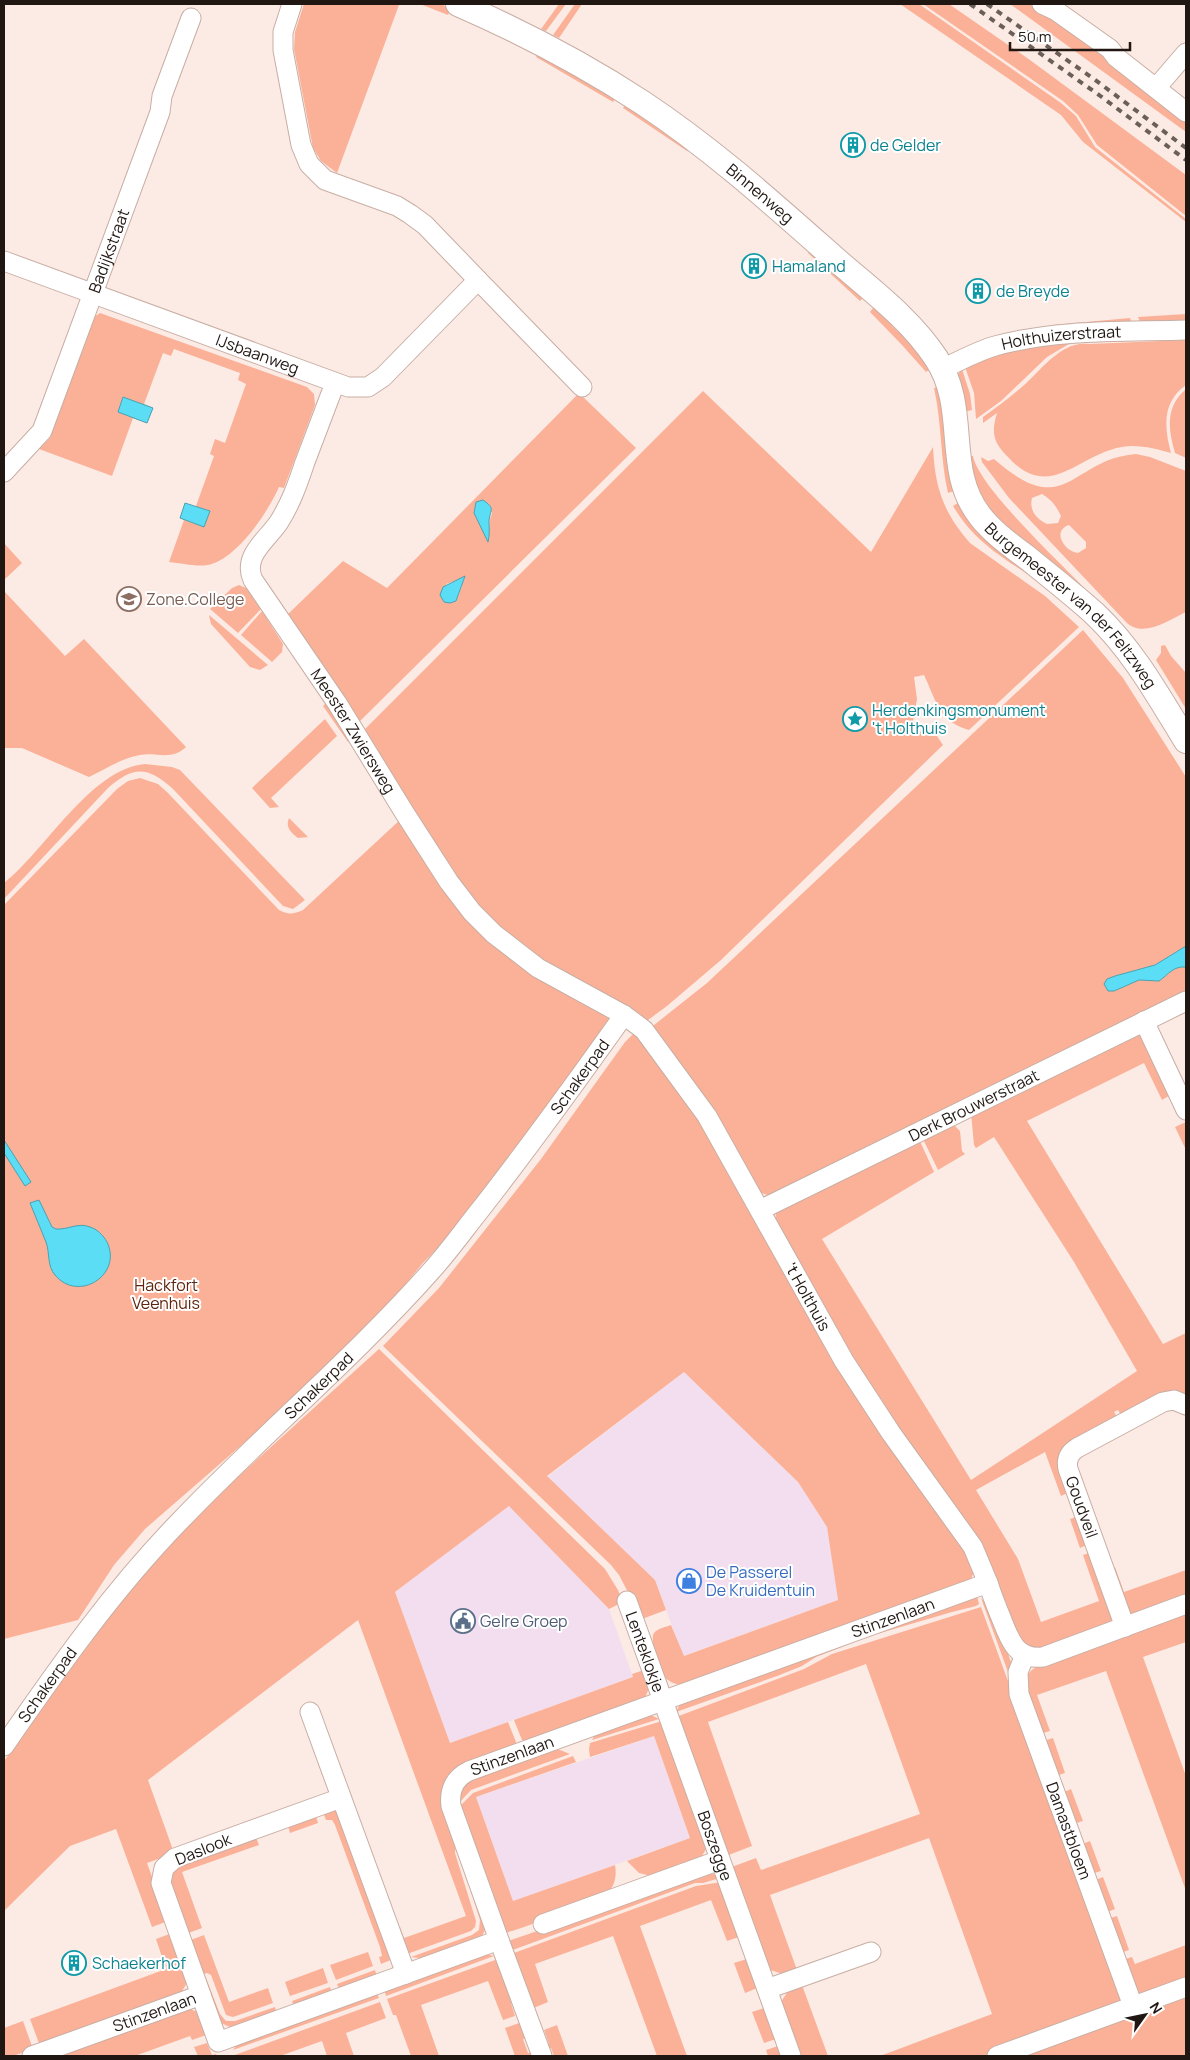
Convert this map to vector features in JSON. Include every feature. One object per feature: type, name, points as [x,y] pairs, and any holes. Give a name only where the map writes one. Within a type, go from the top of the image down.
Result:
[{"type":"street","points":[[292,4],[283,32],[283,50],[301,145],[309,164],[325,180],[397,206],[425,225],[582,387]]},
{"type":"street","name":"Binnenweg","points":[[458,4],[542,44],[620,89],[701,145],[760,192],[902,317],[924,342],[942,369],[956,414],[960,468]]},
{"type":"street","points":[[1042,4],[1055,10],[1110,49],[1116,58],[1186,112]]},
{"type":"street","name":"Badijkstraat","points":[[4,472],[42,432],[160,112],[162,96],[191,18]]},
{"type":"street","points":[[1156,88],[1186,53]]},
{"type":"street","name":"IJsbaanweg","points":[[4,262],[93,292],[348,387],[368,387],[383,377],[478,280]]},
{"type":"street","name":"Holthuizerstraat","points":[[942,369],[995,346],[1044,337],[1087,333],[1186,330]]},
{"type":"street","name":"Meester Zwiersweg","points":[[335,383],[291,502],[279,522],[251,559],[249,568],[253,580],[337,702],[449,882],[472,912],[494,934],[538,968],[624,1015]]},
{"type":"street","name":"Burgemeester van der Feltzweg","points":[[960,468],[967,494],[981,518],[996,533],[1061,584],[1120,640],[1139,666],[1186,741]]},
{"type":"street","name":"Derk Brouwerstraat","points":[[760,1210],[1186,1001]]},
{"type":"street","name":"'t Holthuis","points":[[624,1015],[644,1030],[707,1116],[866,1397],[969,1542],[979,1558],[988,1583]]},
{"type":"street","name":"Schakerpad","points":[[4,1746],[96,1617],[135,1570],[178,1523],[266,1434],[371,1336],[433,1269],[512,1169],[624,1015]]},
{"type":"street","points":[[1144,1021],[1186,1110]]},
{"type":"street","name":"Goudveil","points":[[1125,1627],[1068,1469],[1068,1460],[1072,1452],[1077,1448],[1163,1402],[1174,1400],[1186,1405]]},
{"type":"street","points":[[988,1583],[1010,1641],[1024,1655],[1033,1657],[1044,1657],[1186,1604]]},
{"type":"street","name":"Stinzenlaan","points":[[32,2056],[201,1995],[221,2049],[406,1974],[499,1940],[451,1806],[450,1795],[456,1780],[469,1771],[988,1583]]},
{"type":"street","name":"Lenteklokje","points":[[627,1601],[662,1701]]},
{"type":"street","name":"Damastbloem","points":[[1024,1655],[1018,1672],[1019,1694],[1133,2006]]},
{"type":"street","name":"Boszegge","points":[[662,1701],[791,2056]]},
{"type":"street","points":[[310,1712],[406,1974]]},
{"type":"street","name":"Daslook","points":[[201,1995],[161,1883],[164,1868],[176,1858],[342,1798]]},
{"type":"street","points":[[543,1924],[720,1860]]},
{"type":"street","points":[[499,1940],[542,2056]]},
{"type":"street","points":[[767,1990],[871,1952]]},
{"type":"street","points":[[997,2056],[1186,1987]]},
{"type":"shaded area","points":[[684,1372],[798,1482],[827,1527],[838,1600],[683,1656],[655,1580],[547,1477]]},
{"type":"shaded area","points":[[509,1505],[609,1609],[633,1677],[450,1743],[395,1592]]},
{"type":"shaded area","points":[[654,1736],[690,1838],[513,1901],[476,1797]]},
{"type":"green space","points":[[304,4],[399,5],[337,173],[321,161],[313,148],[294,49],[295,32]]},
{"type":"green space","points":[[420,4],[440,4],[451,8],[448,15]]},
{"type":"green space","points":[[559,4],[566,4],[546,31],[541,29]]},
{"type":"green space","points":[[575,4],[582,4],[559,38],[553,35]]},
{"type":"green space","points":[[900,4],[919,4],[1061,103],[1076,116],[1095,147],[1186,219],[1186,222],[1083,142],[1061,115]]},
{"type":"green space","points":[[923,4],[949,4],[1030,60],[1186,175],[1186,216],[1097,145],[1078,115],[1063,101]]},
{"type":"green space","points":[[1010,4],[1031,4],[1049,16],[1052,14],[1186,121],[1186,132]]},
{"type":"green space","points":[[540,51],[617,95],[613,102],[536,57]]},
{"type":"green space","points":[[627,102],[691,146],[687,151],[623,108]]},
{"type":"green space","points":[[812,248],[839,278],[856,292],[862,292],[866,295],[860,301],[808,253]]},
{"type":"green space","points":[[876,304],[881,308],[885,317],[894,328],[905,337],[914,341],[932,368],[926,372],[870,312]]},
{"type":"green space","points":[[100,313],[307,387],[314,394],[315,405],[284,488],[279,487],[267,509],[250,533],[230,554],[219,561],[208,565],[169,562],[184,520],[180,518],[185,503],[196,506],[214,456],[210,454],[215,439],[225,443],[246,384],[238,380],[240,373],[174,349],[171,356],[163,353],[144,404],[153,408],[147,423],[133,418],[112,476],[39,449],[50,438],[94,317]]},
{"type":"green space","points":[[1186,314],[1186,323],[1141,324],[1138,317]]},
{"type":"green space","points":[[1130,318],[1132,323],[1054,328],[1053,325]]},
{"type":"green space","points":[[1186,340],[1186,385],[1173,399],[1167,416],[1166,425],[1171,453],[1141,447],[1122,447],[1106,451],[1064,472],[1051,476],[1037,476],[1023,470],[999,447],[994,432],[997,413],[983,423],[983,417],[1023,386],[1061,351],[1070,347],[1079,344]]},
{"type":"green space","points":[[1074,341],[1047,357],[1001,401],[976,419],[974,393],[964,364],[1005,352]]},
{"type":"green space","points":[[962,369],[970,394],[972,410],[964,412],[957,376]]},
{"type":"green space","points":[[940,386],[957,490],[948,493],[934,388]]},
{"type":"green space","points":[[1186,389],[1186,458],[1175,453],[1170,419],[1174,403]]},
{"type":"green space","points":[[703,391],[871,552],[933,447],[938,487],[947,510],[961,532],[970,543],[1045,596],[1079,627],[969,730],[951,722],[945,716],[924,675],[914,677],[917,699],[913,722],[901,725],[904,735],[923,731],[937,736],[943,745],[721,960],[644,1023],[518,948],[459,885],[363,731]]},
{"type":"green space","points":[[579,393],[636,448],[358,723],[286,616],[343,561],[387,588]],"holes":[[[483,500],[492,513],[488,541]],[[459,580],[462,586],[456,601],[450,603],[446,584]]]},
{"type":"green space","points":[[1136,454],[1150,457],[1186,471],[1186,612],[1164,623],[1148,628],[1140,629],[1126,622],[1009,498],[982,462],[981,457],[988,461],[994,459],[1018,477],[1038,486],[1054,487],[1068,482],[1114,458]],"holes":[[[1042,494],[1056,506],[1061,516],[1058,523],[1047,524],[1034,514],[1032,498]],[[1069,525],[1086,542],[1086,548],[1078,553],[1073,552],[1062,541],[1061,532]]]},
{"type":"green space","points":[[968,456],[973,456],[990,487],[1006,507],[1091,595],[1014,535],[981,501]]},
{"type":"green space","points":[[961,501],[1032,577],[978,538],[953,506]]},
{"type":"green space","points":[[4,543],[22,563],[4,580]]},
{"type":"green space","points":[[239,585],[246,588],[261,609],[238,633],[210,609],[232,588]]},
{"type":"green space","points":[[4,591],[65,656],[84,639],[186,747],[170,755],[146,754],[133,756],[89,777],[22,748],[4,748]]},
{"type":"green space","points":[[262,611],[283,644],[282,652],[272,662],[241,635]]},
{"type":"green space","points":[[209,615],[268,665],[260,670],[250,667],[211,624]]},
{"type":"green space","points":[[1083,630],[1123,678],[1186,777],[1186,946],[1155,965],[1115,976],[1114,991],[1139,980],[1159,981],[1174,969],[1186,967],[1186,992],[771,1196],[758,1192],[649,1029],[707,983]]},
{"type":"green space","points":[[1165,645],[1171,656],[1186,673],[1186,709],[1156,660],[1161,653],[1161,646]]},
{"type":"green space","points":[[329,700],[354,736],[348,742],[323,706]]},
{"type":"green space","points":[[325,719],[337,736],[271,798],[279,807],[270,808],[252,788]]},
{"type":"green space","points":[[145,764],[172,767],[180,770],[305,900],[293,909],[283,906],[173,789],[156,776],[140,772],[125,776],[108,788],[4,899],[4,883],[20,869],[87,795],[106,780],[125,769]]},
{"type":"green space","name":"Hackfort Veenhuis","points":[[140,778],[158,784],[168,793],[279,910],[288,913],[303,910],[402,818],[446,885],[607,1013],[609,1019],[608,1028],[462,1223],[422,1264],[353,1348],[145,1529],[114,1565],[78,1620],[4,1639],[4,905],[117,789],[128,781]]},
{"type":"green space","points":[[289,818],[308,837],[298,838],[293,834],[288,827]]},
{"type":"green space","points":[[637,1030],[679,1085],[969,1551],[975,1570],[970,1581],[686,1685],[676,1684],[665,1677],[656,1657],[653,1643],[654,1633],[658,1630],[671,1625],[684,1656],[838,1600],[827,1527],[798,1482],[684,1372],[547,1476],[655,1580],[666,1610],[642,1619],[619,1575],[611,1565],[383,1346],[439,1288],[541,1159],[625,1042]]},
{"type":"green space","points":[[1138,1032],[1149,1045],[1172,1094],[1162,1100],[1144,1063],[1027,1121],[1163,1344],[1186,1333],[1186,1398],[1122,1417],[1118,1410],[1114,1412],[1119,1419],[1074,1444],[1070,1492],[1061,1496],[1045,1452],[976,1490],[1018,1559],[1041,1622],[1099,1601],[1083,1555],[1092,1552],[1113,1618],[1108,1626],[1044,1650],[1024,1646],[872,1394],[775,1222],[776,1212],[919,1139],[934,1172],[822,1239],[971,1480],[1137,1371],[1074,1262],[994,1137],[976,1148],[974,1145],[971,1113]]},
{"type":"green space","points":[[1186,1122],[1186,1150],[1175,1127]]},
{"type":"green space","points":[[953,1124],[960,1131],[962,1151],[965,1154],[938,1170],[922,1137]]},
{"type":"green space","points":[[379,1349],[605,1569],[623,1602],[609,1609],[509,1506],[395,1592],[450,1743],[508,1722],[516,1742],[514,1748],[461,1768],[455,1853],[476,1921],[475,1927],[471,1931],[407,1954],[396,1928],[400,1927],[404,1938],[466,1916],[358,1620],[148,1780],[173,1850],[208,1841],[147,1863],[168,1921],[152,1927],[116,1829],[70,1846],[4,1911],[4,1761],[131,1585],[175,1534]]},
{"type":"green space","points":[[1079,1516],[1089,1544],[1080,1548],[1070,1519]]},
{"type":"green space","points":[[1115,1567],[1124,1592],[1186,1570],[1186,1598],[1133,1614],[1129,1612],[1111,1569]]},
{"type":"green space","points":[[977,1596],[979,1604],[976,1606],[870,1636],[816,1657],[802,1666],[777,1676],[676,1712],[680,1704]]},
{"type":"green space","points":[[981,1598],[991,1609],[1011,1662],[1012,1683]]},
{"type":"green space","points":[[981,1607],[1126,2005],[987,2056],[880,2056],[992,2014],[929,1838],[770,1895],[797,1970],[783,1974],[770,1970],[729,1868],[756,1858],[761,1870],[920,1814],[866,1664],[708,1722],[752,1846],[726,1856],[676,1717],[804,1669],[832,1654]]},
{"type":"green space","points":[[1186,1612],[1186,1642],[1143,1657],[1186,1776],[1186,1891],[1106,1671],[1037,1695],[1050,1731],[1040,1734],[1026,1699],[1025,1689],[1029,1673],[1036,1667]]},
{"type":"green space","points":[[644,1670],[649,1688],[645,1698],[529,1743],[522,1740],[514,1720],[633,1677],[632,1674]]},
{"type":"green space","points":[[651,1715],[659,1719],[592,1740],[596,1733]]},
{"type":"green space","points":[[662,1721],[706,1849],[701,1858],[651,1876],[639,1873],[627,1861],[690,1838],[654,1736],[590,1757],[589,1749],[590,1743]]},
{"type":"green space","points":[[1053,1738],[1065,1773],[1056,1776],[1043,1741]]},
{"type":"green space","points":[[555,1748],[570,1754],[471,1790],[457,1805],[461,1784]]},
{"type":"green space","points":[[573,1756],[576,1762],[476,1797],[513,1901],[615,1865],[616,1873],[613,1884],[606,1894],[573,1909],[504,1933],[458,1808],[473,1793]]},
{"type":"green space","points":[[1071,1789],[1083,1821],[1073,1824],[1062,1793]]},
{"type":"green space","points":[[322,1810],[333,1810],[339,1813],[393,1959],[381,1964],[379,1957],[382,1956],[380,1947],[335,1825],[332,1820],[326,1820]]},
{"type":"green space","points":[[315,1813],[318,1823],[290,1833],[287,1823]]},
{"type":"green space","points":[[255,1835],[259,1845],[182,1872],[202,1928],[186,1934],[168,1879],[176,1865]]},
{"type":"green space","points":[[1090,1841],[1101,1871],[1091,1874],[1080,1845]]},
{"type":"green space","points":[[460,1857],[486,1928],[481,1938],[427,1959],[411,1957],[472,1935],[479,1930],[480,1920]]},
{"type":"green space","points":[[710,1872],[720,1878],[703,1883],[695,1883],[510,1951],[508,1942],[511,1940]]},
{"type":"green space","points":[[1103,1877],[1115,1909],[1105,1913],[1093,1881]]},
{"type":"green space","points":[[722,1882],[742,1936],[727,1941],[711,1900],[640,1926],[687,2056],[657,2056],[613,1936],[535,1964],[548,2002],[531,2009],[514,1953],[696,1886]]},
{"type":"green space","points":[[1117,1916],[1129,1950],[1120,1953],[1107,1919]]},
{"type":"green space","points":[[172,1933],[188,1981],[181,1993],[40,2046],[30,2019],[166,1969],[156,1939]]},
{"type":"green space","points":[[204,1935],[229,2002],[268,1988],[273,2003],[233,2017],[226,2015],[211,1975],[207,1973],[201,1975],[188,1941]]},
{"type":"green space","points":[[1186,1945],[1186,1983],[1136,2001],[1122,1960],[1132,1957],[1135,1964]]},
{"type":"green space","points":[[368,1952],[373,1966],[336,1980],[330,1965]]},
{"type":"green space","points":[[487,1954],[494,1956],[386,1996],[384,1989]]},
{"type":"green space","points":[[750,1958],[760,1987],[745,1993],[734,1963]]},
{"type":"green space","points":[[498,1959],[515,2001],[511,2003],[515,2016],[503,2020],[488,1981],[421,2005],[439,2056],[411,2056],[396,2015],[393,2015],[387,1999]]},
{"type":"green space","points":[[323,1968],[328,1983],[290,1996],[285,1982]]},
{"type":"green space","points":[[375,1970],[377,1977],[340,1991],[337,1984]]},
{"type":"green space","points":[[206,1978],[220,2014],[226,2021],[235,2021],[275,2007],[277,2014],[232,2028],[219,2022],[202,1979]]},
{"type":"green space","points":[[802,1985],[828,2056],[797,2056],[781,2002],[788,1991]]},
{"type":"green space","points":[[330,1987],[332,1994],[294,2007],[292,2001]]},
{"type":"green space","points":[[376,1991],[379,1998],[233,2050],[238,2043]]},
{"type":"green space","points":[[1186,1992],[1186,2056],[1031,2056],[1031,2054]]},
{"type":"green space","points":[[380,2002],[386,2018],[346,2033],[354,2056],[327,2056],[322,2041],[280,2056],[232,2056]]},
{"type":"green space","points":[[767,2007],[779,2038],[764,2043],[752,2012]]},
{"type":"green space","points":[[187,2008],[198,2012],[209,2034],[192,2040],[190,2036],[135,2056],[51,2056]]},
{"type":"green space","points":[[23,2021],[33,2049],[13,2056],[4,2056],[4,2028]]},
{"type":"green space","points":[[522,2022],[528,2038],[523,2039],[528,2053],[533,2052],[535,2056],[515,2056],[505,2028]]},
{"type":"green space","points":[[557,2025],[568,2056],[554,2056],[551,2048],[546,2050],[545,2046],[549,2044],[544,2030]]},
{"type":"green space","points":[[207,2043],[212,2055],[216,2054],[217,2056],[198,2056],[194,2047]]},
{"type":"green space","points":[[781,2045],[785,2056],[768,2056],[766,2050]]},
{"type":"water","points":[[123,397],[153,408],[147,423],[118,412]]},
{"type":"water","points":[[483,500],[491,507],[488,542],[474,513],[476,502]]},
{"type":"water","points":[[185,503],[210,511],[204,527],[180,518]]},
{"type":"water","points":[[465,576],[456,601],[444,602],[440,595],[443,587]]},
{"type":"water","points":[[1186,946],[1186,967],[1174,969],[1159,981],[1139,980],[1114,991],[1108,991],[1104,984],[1107,979],[1115,976],[1155,965]]},
{"type":"water","points":[[4,1140],[31,1182],[25,1186],[4,1153]]},
{"type":"water","points":[[39,1200],[52,1227],[60,1229],[86,1226],[93,1228],[105,1239],[110,1254],[109,1265],[104,1274],[96,1281],[86,1286],[75,1286],[64,1283],[52,1271],[46,1242],[30,1203]]},
{"type":"railway","points":[[970,4],[1099,95],[1186,160]]},
{"type":"railway","points":[[987,4],[1094,79],[1186,148]]},
{"type":"place","name":"de Gelder","points":[[853,145]]},
{"type":"place","name":"Hamaland","points":[[754,266]]},
{"type":"place","name":"de Breyde","points":[[978,291]]},
{"type":"place","name":"Zone.College","points":[[129,599]]},
{"type":"place","name":"Herdenkingsmonument 't Holthuis","points":[[855,719]]},
{"type":"place","name":"De Passerel De Kruidentuin","points":[[689,1581]]},
{"type":"place","name":"Gelre Groep","points":[[463,1621]]},
{"type":"place","name":"Schaekerhof","points":[[74,1963]]}]
